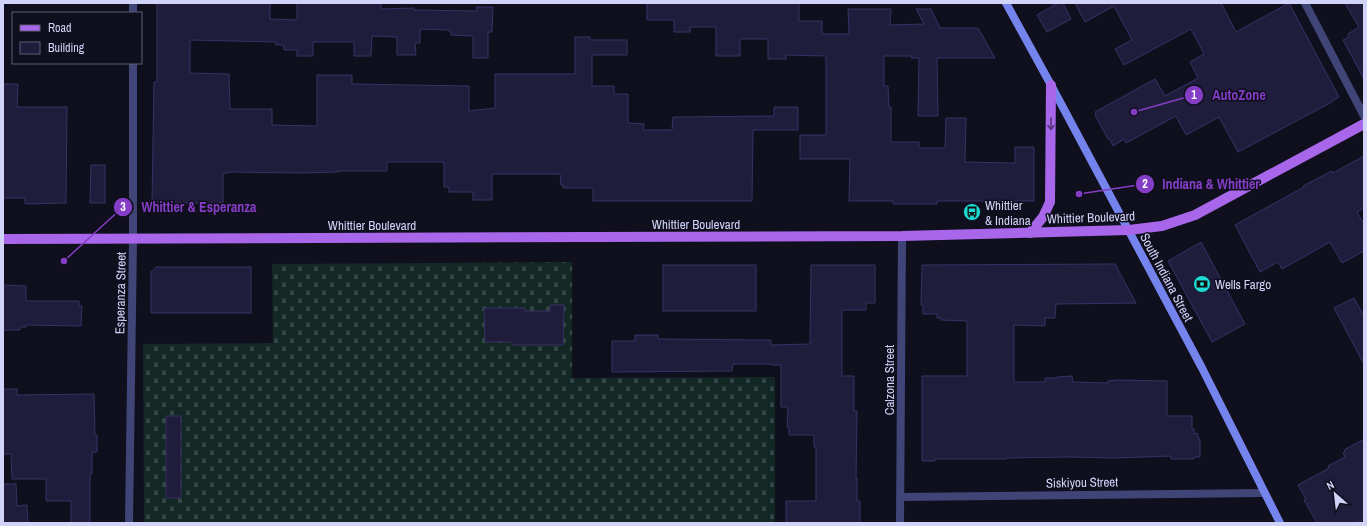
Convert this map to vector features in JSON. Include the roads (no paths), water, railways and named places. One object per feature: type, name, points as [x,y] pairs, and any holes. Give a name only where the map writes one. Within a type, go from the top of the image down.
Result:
[{"type":"main road","name":"South Indiana Street","points":[[1006,3],[1202,368],[1280,523]]},
{"type":"main road","points":[[1030,233],[1043,217],[1050,202],[1051,85]]},
{"type":"main road","name":"Whittier Boulevard","points":[[3,239],[902,236],[1129,230],[1162,226],[1195,215],[1364,124]]},
{"type":"street","points":[[1305,3],[1364,116]]},
{"type":"street","name":"Esperanza Street","points":[[129,523],[133,239],[133,64]]},
{"type":"street","name":"Calzona Street","points":[[900,523],[902,236]]},
{"type":"street","name":"Siskiyou Street","points":[[900,496],[1264,492]]},
{"type":"place","name":"AutoZone","points":[[1134,112]]},
{"type":"place","name":"Indiana & Whittier","points":[[1079,194]]},
{"type":"place","name":"Whittier & Indiana","points":[[972,212]]},
{"type":"place","name":"Whittier & Esperanza","points":[[64,261]]},
{"type":"place","name":"Wells Fargo","points":[[1202,284]]}]
